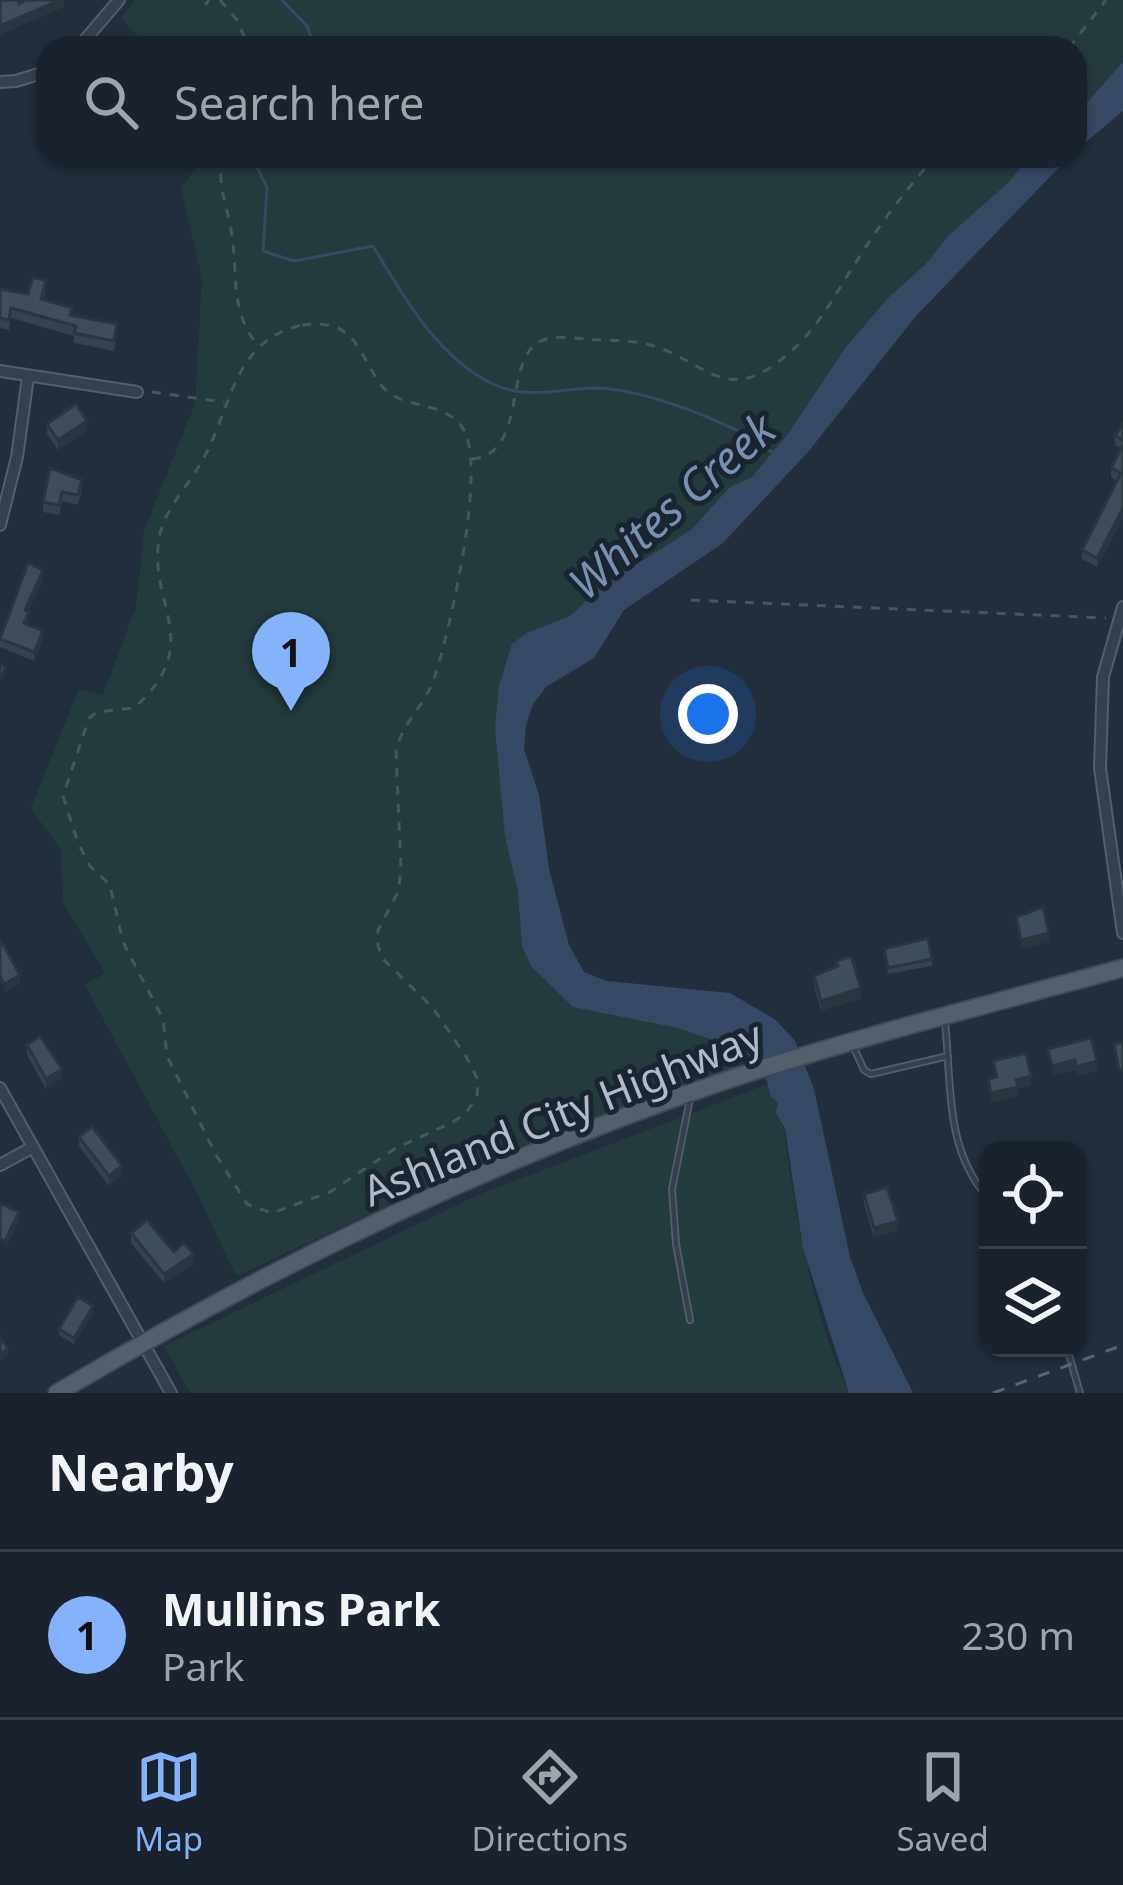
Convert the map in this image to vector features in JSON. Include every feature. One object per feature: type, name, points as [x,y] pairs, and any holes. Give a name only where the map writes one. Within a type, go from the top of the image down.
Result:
[{"type":"main road","name":"Ashland City Highway","points":[[57,1393],[140,1343],[373,1225],[589,1131],[815,1052],[1123,968]]},
{"type":"street","points":[[88,36],[119,0]]},
{"type":"street","points":[[0,82],[36,74]]},
{"type":"street","points":[[0,371],[137,392]]},
{"type":"street","points":[[0,525],[17,458],[28,376]]},
{"type":"street","points":[[1121,612],[1103,677],[1100,768],[1123,934]]},
{"type":"street","points":[[0,1088],[171,1393]]},
{"type":"street","points":[[0,1165],[33,1147]]},
{"type":"lane","points":[[944,1017],[954,1128],[966,1167],[979,1185]]},
{"type":"lane","points":[[852,1042],[864,1070],[871,1073],[948,1056]]},
{"type":"lane","points":[[690,1320],[672,1189],[691,1093]]},
{"type":"lane","points":[[1070,1357],[1080,1393]]},
{"type":"path","points":[[220,0],[244,36]]},
{"type":"path","points":[[1078,36],[1106,0]]},
{"type":"path","points":[[223,168],[236,302],[260,348]]},
{"type":"path","points":[[470,459],[485,458],[499,444],[528,354],[542,340],[644,343],[729,380],[748,378],[774,365],[818,326],[868,244],[927,168]]},
{"type":"path","points":[[311,324],[341,329],[357,342],[390,394],[456,420],[467,436],[466,542],[434,680],[396,751],[401,870],[398,892],[382,918],[377,938],[383,959],[433,1008],[478,1080],[477,1097],[451,1123],[396,1148],[330,1192],[295,1207],[259,1211],[247,1204],[215,1155],[167,1056],[163,1019],[123,942],[112,891],[84,856],[63,796],[89,718],[97,712],[134,708],[158,681],[171,650],[160,534],[212,444],[232,383],[260,348],[294,327],[311,324]]},
{"type":"path","points":[[152,392],[226,403]]},
{"type":"path","points":[[691,600],[1121,612]]},
{"type":"green space","points":[[135,0],[1123,0],[1123,80],[1087,114],[1087,36],[138,36],[121,18]]},
{"type":"green space","points":[[196,168],[1031,168],[764,471],[687,542],[578,623],[508,725],[581,1003],[716,1026],[755,1059],[490,1158],[236,1276],[196,1191],[85,985],[105,973],[63,902],[61,850],[31,808],[79,689],[103,695],[136,607],[144,531],[195,404],[202,279],[181,188]]},
{"type":"green space","points":[[768,1084],[771,1097],[778,1102],[816,1300],[849,1393],[190,1393],[164,1346],[478,1195]]},
{"type":"water","points":[[1123,62],[1123,111],[1087,141],[1087,102]]},
{"type":"water","points":[[1020,168],[1058,168],[916,316],[808,452],[723,543],[624,610],[594,658],[546,687],[526,725],[524,749],[539,795],[549,869],[569,945],[584,972],[607,981],[730,993],[776,1020],[795,1041],[814,1089],[850,1257],[913,1393],[849,1393],[803,1248],[785,1129],[776,1113],[778,1102],[748,1054],[678,1028],[573,1007],[531,966],[522,946],[518,891],[505,836],[495,728],[499,686],[512,644],[570,616],[605,584],[691,530],[730,487],[752,477],[788,434],[846,347],[888,298]]},
{"type":"building","points":[[0,0],[18,0],[19,4],[60,0],[0,26]]},
{"type":"building","points":[[33,277],[46,281],[41,299],[72,308],[70,315],[117,324],[114,341],[74,333],[76,326],[11,308],[9,320],[0,318],[0,289],[28,294]]},
{"type":"building","points":[[76,404],[87,421],[58,440],[47,424]]},
{"type":"building","points":[[1123,445],[1123,508],[1097,558],[1082,550],[1121,473],[1111,468]]},
{"type":"building","points":[[50,468],[82,480],[78,495],[62,492],[59,505],[43,502]]},
{"type":"building","points":[[28,563],[43,570],[25,610],[29,612],[24,623],[43,631],[34,652],[0,639]]},
{"type":"building","points":[[1043,907],[1049,933],[1021,940],[1016,917]]},
{"type":"building","points":[[928,938],[932,959],[888,968],[884,949]]},
{"type":"building","points":[[0,939],[20,975],[4,984],[0,976]]},
{"type":"building","points":[[851,956],[861,988],[821,1001],[814,976]]},
{"type":"building","points":[[40,1036],[62,1069],[46,1079],[27,1045]]},
{"type":"building","points":[[1091,1038],[1097,1061],[1076,1067],[1075,1060],[1052,1066],[1048,1049]]},
{"type":"building","points":[[1123,1042],[1123,1070],[1119,1070],[1114,1044]]},
{"type":"building","points":[[1026,1053],[1031,1076],[1016,1080],[1018,1087],[991,1093],[988,1079],[997,1077],[993,1061]]},
{"type":"building","points":[[92,1126],[122,1166],[109,1176],[79,1137]]},
{"type":"building","points":[[887,1187],[898,1221],[874,1228],[864,1194]]},
{"type":"building","points":[[0,1203],[19,1212],[5,1241],[0,1239]]},
{"type":"building","points":[[147,1220],[174,1252],[184,1243],[194,1254],[164,1274],[131,1233]]},
{"type":"building","points":[[78,1297],[93,1306],[74,1338],[59,1329]]},
{"type":"waterway","points":[[282,0],[311,36]]},
{"type":"waterway","name":"Whites Creek","points":[[257,168],[267,187],[263,251],[294,261],[373,246],[439,342],[473,373],[506,389],[530,393],[592,388],[661,400],[711,419],[773,453]]},
{"type":"railway","points":[[993,1393],[1123,1345]]},
{"type":"place","name":"Mullins Park","points":[[291,711]]}]
